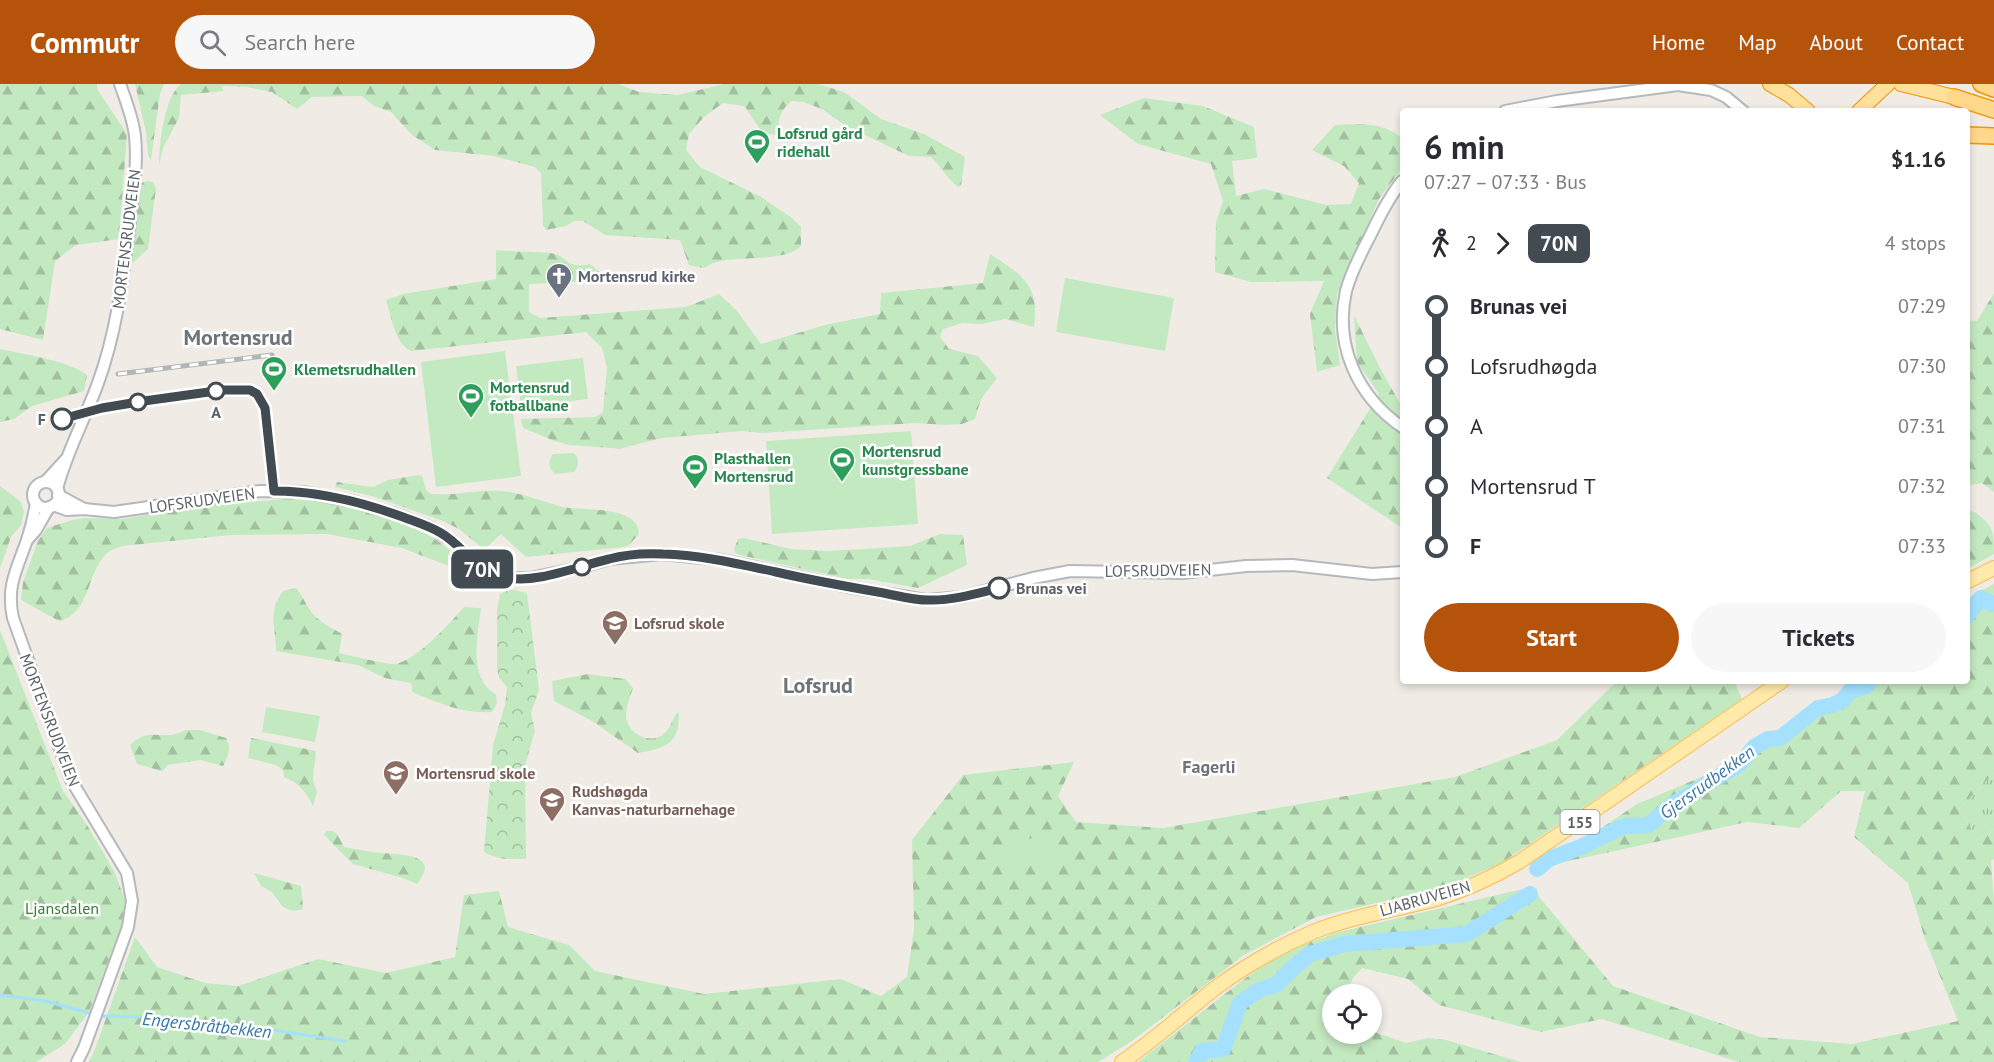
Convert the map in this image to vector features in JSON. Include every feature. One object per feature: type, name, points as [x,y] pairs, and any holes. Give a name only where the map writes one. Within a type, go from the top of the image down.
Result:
[{"type":"highway","points":[[1770,84],[1789,94],[1805,108]]},
{"type":"highway","points":[[1862,108],[1888,84]]},
{"type":"highway","points":[[1901,84],[1994,110]]},
{"type":"highway","points":[[1981,84],[1994,88]]},
{"type":"highway","points":[[1970,135],[1994,136]]},
{"type":"main road","points":[[1970,580],[1994,568]]},
{"type":"main road","name":"LJABRUVEIEN","points":[[1122,1062],[1233,976],[1296,940],[1350,920],[1447,895],[1479,883],[1519,862],[1778,684]]},
{"type":"street","name":"MORTENSRUDVEIEN","points":[[58,492],[66,459],[77,437],[110,347],[121,294],[135,173],[134,132],[120,84]]},
{"type":"street","points":[[1522,108],[1678,85],[1711,90],[1726,97],[1739,108]]},
{"type":"street","points":[[1400,184],[1376,223],[1355,266],[1346,291],[1343,315],[1347,352],[1358,380],[1379,407],[1400,424]]},
{"type":"street","name":"MORTENSRUDVEIEN","points":[[45,482],[66,459]]},
{"type":"street","points":[[45,482],[53,484],[58,492],[57,501],[51,506],[44,507],[36,503],[33,497],[34,490],[39,484],[45,482]]},
{"type":"street","name":"LOFSRUDVEIEN","points":[[51,506],[67,510],[114,512],[260,491],[303,492],[352,501],[432,528],[453,541],[482,569],[504,578],[530,578],[627,555],[671,554],[722,560],[848,587],[926,600],[962,597],[1033,578],[1070,571],[1173,573],[1246,566],[1293,565],[1372,574],[1400,572]]},
{"type":"street","name":"LOFSRUDVEIEN","points":[[58,492],[84,509]]},
{"type":"street","name":"MORTENSRUDVEIEN","points":[[36,503],[28,539],[16,566],[11,585],[10,601],[13,618],[71,780],[118,858],[129,881],[132,908],[125,935],[77,1062]]},
{"type":"street","name":"MORTENSRUDVEIEN","points":[[28,539],[51,506]]},
{"type":"green space","points":[[0,84],[97,84],[97,89],[127,134],[119,239],[76,245],[55,261],[43,340],[0,329]]},
{"type":"green space","points":[[135,84],[164,84],[160,94],[151,160],[148,155],[146,132]]},
{"type":"green space","points":[[181,84],[618,84],[639,92],[678,95],[724,84],[818,84],[844,92],[881,119],[924,134],[965,157],[961,186],[958,187],[931,157],[909,156],[846,126],[822,109],[803,102],[792,101],[784,108],[779,120],[778,135],[761,130],[744,106],[723,103],[704,117],[689,134],[686,150],[700,167],[761,197],[792,218],[801,227],[801,246],[794,251],[774,257],[726,260],[715,262],[704,268],[689,265],[680,240],[605,235],[583,221],[574,221],[566,226],[546,230],[543,225],[541,173],[535,167],[494,156],[435,150],[412,135],[391,112],[374,106],[362,96],[312,97],[297,109],[272,92],[247,87],[221,86],[224,91],[181,95],[179,118],[163,148],[159,165],[161,134],[167,110],[170,99]]},
{"type":"green space","points":[[1144,98],[1203,106],[1254,127],[1257,158],[1232,161],[1236,196],[1264,189],[1326,205],[1351,204],[1359,183],[1344,166],[1312,150],[1335,125],[1362,124],[1379,127],[1400,137],[1400,171],[1379,199],[1337,294],[1335,329],[1340,365],[1317,372],[1310,314],[1324,281],[1251,282],[1215,272],[1216,222],[1223,201],[1211,164],[1138,144],[1100,115]]},
{"type":"green space","points":[[153,182],[156,188],[148,249],[128,267],[138,189],[141,183]]},
{"type":"green space","points":[[496,250],[556,254],[571,264],[590,264],[609,280],[529,284],[529,312],[540,318],[686,307],[719,294],[737,311],[761,344],[825,325],[880,314],[881,293],[983,283],[990,254],[1020,275],[1031,291],[1035,313],[1034,327],[1005,319],[982,324],[962,323],[943,329],[940,337],[949,349],[978,356],[997,378],[981,399],[975,419],[962,424],[916,423],[762,433],[742,431],[662,438],[619,449],[570,445],[523,428],[521,419],[595,417],[603,412],[607,367],[602,348],[586,332],[411,351],[401,342],[394,329],[386,300],[403,294],[496,279]]},
{"type":"green space","points":[[1065,278],[1174,298],[1165,351],[1056,332]]},
{"type":"green space","points":[[1994,293],[1994,492],[1982,483],[1970,485],[1970,321],[1977,321]]},
{"type":"green space","points":[[1354,315],[1400,403],[1400,527],[1327,478],[1379,394],[1357,362]]},
{"type":"green space","points":[[0,349],[46,359],[79,370],[87,375],[84,391],[32,406],[14,419],[0,422]]},
{"type":"green space","name":"Mortensrud fotballbane","points":[[505,351],[521,476],[436,487],[421,362]]},
{"type":"green space","points":[[583,358],[588,399],[521,407],[516,366]]},
{"type":"green space","name":"Mortensrud kunstgressbane","points":[[911,431],[918,524],[772,534],[766,441]]},
{"type":"green space","points":[[574,453],[578,462],[574,472],[555,474],[550,464],[553,454]]},
{"type":"green space","points":[[422,476],[426,490],[431,494],[491,491],[516,493],[563,507],[620,514],[630,518],[637,525],[639,534],[624,547],[526,557],[501,534],[487,547],[481,547],[459,529],[443,521],[372,496],[335,487],[337,482],[373,487],[388,480]]},
{"type":"green space","points":[[0,486],[21,502],[24,512],[21,525],[11,537],[0,568]]},
{"type":"green space","points":[[297,498],[375,514],[413,527],[452,552],[460,561],[465,572],[402,548],[327,534],[231,535],[122,546],[111,551],[99,563],[77,610],[69,617],[59,621],[21,600],[23,582],[38,541],[47,528],[84,518],[123,519],[196,506]]},
{"type":"green space","points":[[1970,511],[1985,520],[1991,528],[1994,554],[1970,567]]},
{"type":"green space","points":[[940,534],[963,535],[967,565],[918,588],[868,579],[848,579],[740,555],[735,553],[734,549],[738,539],[744,538],[791,549],[829,551],[910,546]]},
{"type":"green space","points":[[1994,584],[1994,773],[1959,809],[1978,840],[1994,829],[1994,859],[1991,861],[1994,900],[1994,1062],[1739,1062],[1602,1019],[1541,1032],[1439,1005],[1408,979],[1362,968],[1350,984],[1322,984],[1322,1044],[1382,1044],[1382,1035],[1406,1043],[1428,1038],[1446,1040],[1521,1062],[1138,1062],[1244,979],[1288,950],[1339,932],[1531,887],[1613,986],[1760,1037],[1852,1044],[1958,1021],[1925,939],[1908,883],[1854,837],[1865,791],[1841,791],[1799,828],[1747,822],[1546,866],[1637,804],[1730,765],[1856,684],[1970,684],[1970,596]]},
{"type":"green space","points":[[296,588],[316,617],[342,634],[339,653],[391,664],[404,661],[423,649],[464,607],[481,608],[477,637],[478,667],[485,685],[496,695],[497,704],[492,712],[461,709],[441,704],[412,692],[410,683],[385,678],[358,665],[276,651],[275,606],[283,591]]},
{"type":"green space","points":[[510,589],[527,593],[539,690],[531,713],[535,730],[525,766],[526,859],[499,858],[484,852],[493,745],[505,705],[507,687],[499,678],[497,669],[497,609],[500,594]]},
{"type":"green space","name":"Ljansdalen","points":[[0,630],[63,791],[87,825],[114,871],[125,900],[122,924],[89,1012],[65,1044],[36,1062],[0,1062]]},
{"type":"green space","points":[[588,674],[625,679],[633,688],[627,705],[627,722],[635,733],[641,736],[653,738],[665,733],[677,712],[679,714],[678,724],[673,739],[663,747],[638,753],[592,721],[554,701],[552,681]]},
{"type":"green space","points":[[1614,684],[1735,684],[1742,699],[1503,862],[1446,887],[1316,917],[1244,955],[1132,1041],[1098,1062],[89,1062],[135,937],[157,967],[205,983],[238,986],[318,959],[386,973],[455,957],[464,895],[499,891],[508,927],[569,945],[595,971],[704,994],[841,979],[881,996],[907,977],[914,929],[912,840],[963,775],[1074,762],[1058,796],[1076,822],[1163,828],[1455,777],[1557,740]]},
{"type":"green space","points":[[266,707],[320,716],[315,742],[262,732]]},
{"type":"green space","points":[[186,730],[200,730],[226,738],[229,749],[223,766],[200,760],[168,765],[162,771],[137,764],[130,745],[136,740],[145,736],[172,735]]},
{"type":"green space","points":[[251,738],[316,751],[313,779],[317,792],[313,806],[301,788],[284,777],[283,770],[276,765],[248,758]]},
{"type":"green space","points":[[1994,773],[1994,829],[1978,840],[1959,809]]},
{"type":"green space","points":[[326,831],[333,831],[338,835],[344,847],[416,858],[425,867],[423,874],[417,884],[353,864],[324,835]]},
{"type":"green space","points":[[1007,838],[1053,839],[1054,861],[1007,868]]},
{"type":"green space","points":[[254,873],[301,886],[303,907],[301,910],[292,911],[283,907],[272,892],[261,886]]},
{"type":"waterway","name":"Gjersrudbekken","points":[[1970,612],[1981,598],[1994,603]]},
{"type":"waterway","name":"Gjersrudbekken","points":[[1537,869],[1549,859],[1581,847],[1624,826],[1649,825],[1673,804],[1740,764],[1754,747],[1768,739],[1780,738],[1818,708],[1833,705],[1843,700],[1850,691],[1868,684]]},
{"type":"waterway","name":"Gjersrudbekken","points":[[1266,988],[1276,985],[1310,954],[1345,944],[1467,934],[1530,894]]},
{"type":"waterway","name":"Gjersrudbekken","points":[[1196,1062],[1202,1051],[1223,1049],[1240,1003],[1259,990]]},
{"type":"waterway","name":"Engersbråtbekken","points":[[0,995],[45,1001],[93,1014]]},
{"type":"waterway","name":"Engersbråtbekken","points":[[99,1016],[155,1017],[253,1027],[345,1041]]},
{"type":"railway","points":[[118,374],[272,355]]},
{"type":"bus line","name":"70N","points":[[62,419],[102,408],[245,388],[257,394],[265,408],[274,491],[333,496],[396,514],[441,533],[453,541],[482,569],[504,578],[530,578],[627,555],[662,554],[722,560],[848,587],[926,600],[962,597],[999,588]]},
{"type":"place","name":"Lofsrud gård ridehall","points":[[757,165]]},
{"type":"place","name":"Mortensrud kirke","points":[[559,299]]},
{"type":"place","name":"A","points":[[216,391]]},
{"type":"place","name":"Klemetsrudhallen","points":[[274,392]]},
{"type":"place","name":"F","points":[[62,419]]},
{"type":"place","name":"Mortensrud fotballbane","points":[[471,419]]},
{"type":"place","name":"Mortensrud kunstgressbane","points":[[842,483]]},
{"type":"place","name":"Plasthallen Mortensrud","points":[[695,490]]},
{"type":"place","name":"Brunas vei","points":[[999,588]]},
{"type":"place","name":"Lofsrud skole","points":[[615,646]]},
{"type":"place","name":"Mortensrud skole","points":[[396,796]]},
{"type":"place","name":"Rudshøgda Kanvas-naturbarnehage","points":[[552,823]]},
{"type":"district","name":"Mortensrud","points":[[238,337]]},
{"type":"district","name":"Lofsrud","points":[[818,685]]},
{"type":"district","name":"Fagerli","points":[[1209,766]]}]
